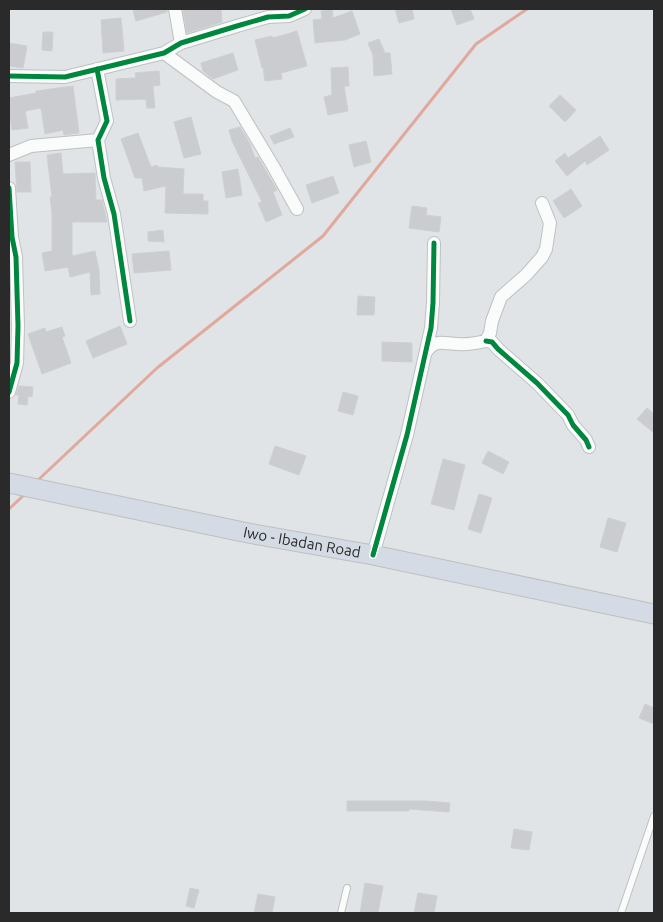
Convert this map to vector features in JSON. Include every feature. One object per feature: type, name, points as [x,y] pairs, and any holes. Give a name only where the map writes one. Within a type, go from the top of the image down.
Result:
[{"type":"main road","name":"Iwo - Ibadan Road","points":[[9,484],[248,533],[372,555],[654,614]]},
{"type":"street","points":[[175,9],[182,43]]},
{"type":"street","points":[[9,76],[65,77],[164,52],[182,43],[268,17],[289,16],[305,9]]},
{"type":"street","points":[[164,52],[217,92],[234,101],[274,166],[296,209]]},
{"type":"street","points":[[96,69],[107,120],[98,140],[104,178],[114,214],[130,321]]},
{"type":"street","points":[[9,155],[31,146],[98,140]]},
{"type":"street","points":[[9,188],[12,237],[16,256],[18,316],[17,363],[9,392]]},
{"type":"street","points":[[486,341],[501,297],[526,275],[542,257],[546,249],[550,223],[542,203]]},
{"type":"street","points":[[372,555],[405,440],[426,352],[433,303],[434,243]]},
{"type":"street","points":[[426,352],[430,346],[438,343],[492,342],[498,350],[537,383],[568,415],[589,447]]},
{"type":"lane","points":[[621,913],[654,816]]},
{"type":"lane","points":[[342,913],[348,888]]},
{"type":"building","points":[[139,9],[167,9],[167,12],[136,21],[133,11]]},
{"type":"building","points":[[183,9],[221,9],[222,22],[187,33]]},
{"type":"building","points":[[332,9],[333,18],[352,11],[360,34],[345,40],[315,43],[313,20],[322,19],[321,11]]},
{"type":"building","points":[[395,9],[412,9],[414,19],[399,23]]},
{"type":"building","points":[[451,9],[470,9],[474,19],[457,25]]},
{"type":"building","points":[[121,18],[124,51],[103,53],[101,20]]},
{"type":"building","points":[[297,31],[307,66],[281,73],[282,79],[265,81],[255,40],[272,36],[273,38]]},
{"type":"building","points":[[43,32],[53,32],[52,51],[42,50]]},
{"type":"building","points":[[379,39],[385,53],[390,53],[392,74],[374,76],[373,55],[368,43]]},
{"type":"building","points":[[9,43],[27,46],[23,68],[9,66]]},
{"type":"building","points":[[233,53],[238,70],[213,79],[203,71],[201,63]]},
{"type":"building","points":[[348,67],[349,86],[344,86],[348,111],[328,115],[324,97],[332,95],[331,68]]},
{"type":"building","points":[[159,71],[160,85],[153,86],[155,108],[147,108],[146,99],[116,100],[116,79],[136,78],[135,73]]},
{"type":"building","points":[[73,86],[79,133],[64,135],[63,130],[45,134],[41,108],[25,111],[28,128],[12,130],[9,98],[36,93],[36,91]]},
{"type":"building","points":[[560,95],[576,110],[565,122],[549,106]]},
{"type":"building","points":[[191,117],[201,154],[184,158],[174,122]]},
{"type":"building","points":[[240,127],[250,144],[255,158],[258,157],[277,190],[273,192],[282,215],[266,222],[258,203],[262,202],[232,141],[229,130]]},
{"type":"building","points":[[290,128],[294,137],[274,144],[270,136]]},
{"type":"building","points":[[138,133],[151,167],[157,165],[158,167],[184,169],[183,194],[203,194],[203,201],[208,201],[208,214],[165,213],[166,186],[144,191],[142,178],[135,178],[121,139]]},
{"type":"building","points":[[600,136],[609,150],[587,165],[585,161],[567,176],[555,161],[565,153],[568,158]]},
{"type":"building","points":[[366,141],[371,162],[354,167],[349,145]]},
{"type":"building","points":[[61,153],[63,174],[95,173],[96,200],[102,200],[107,222],[72,222],[72,256],[95,251],[99,270],[100,294],[91,295],[90,272],[70,277],[68,267],[45,271],[42,253],[52,251],[50,197],[52,197],[47,155]]},
{"type":"building","points":[[15,162],[30,162],[31,192],[17,192]]},
{"type":"building","points":[[238,169],[242,195],[226,198],[222,172]]},
{"type":"building","points":[[333,176],[339,193],[312,203],[306,185]]},
{"type":"building","points":[[571,189],[582,206],[564,218],[553,201]]},
{"type":"building","points":[[412,206],[427,208],[426,215],[441,217],[439,232],[409,228]]},
{"type":"building","points":[[163,230],[164,242],[148,241],[148,232]]},
{"type":"building","points":[[169,251],[171,270],[134,273],[132,254]]},
{"type":"building","points":[[358,296],[375,297],[374,315],[357,315]]},
{"type":"building","points":[[120,326],[127,344],[93,358],[86,341]]},
{"type":"building","points":[[62,327],[65,336],[62,337],[71,363],[42,374],[28,334],[45,328],[46,332]]},
{"type":"building","points":[[382,342],[412,343],[412,362],[382,361]]},
{"type":"building","points":[[19,386],[33,387],[32,397],[28,396],[27,405],[18,404],[19,395],[16,395]]},
{"type":"building","points":[[343,392],[358,396],[353,415],[338,411]]},
{"type":"building","points":[[647,408],[654,414],[654,433],[637,419]]},
{"type":"building","points":[[275,446],[306,456],[299,475],[269,464]]},
{"type":"building","points":[[488,451],[509,462],[503,474],[482,463]]},
{"type":"building","points":[[443,459],[465,465],[454,510],[431,504]]},
{"type":"building","points":[[479,494],[492,498],[481,533],[468,529]]},
{"type":"building","points":[[608,518],[626,523],[617,552],[600,547]]},
{"type":"building","points":[[645,704],[654,708],[654,724],[639,718]]},
{"type":"building","points":[[347,801],[426,801],[450,803],[449,812],[409,809],[409,811],[347,811]]},
{"type":"building","points":[[514,829],[532,832],[529,850],[511,848]]},
{"type":"building","points":[[365,883],[383,886],[378,913],[360,913]]},
{"type":"building","points":[[190,888],[199,890],[194,908],[186,906]]},
{"type":"building","points":[[418,893],[437,896],[434,913],[414,913]]},
{"type":"building","points":[[258,894],[275,897],[272,913],[254,913]]},
{"type":"waterway","points":[[36,482],[157,368],[323,236],[476,44],[527,9]]},
{"type":"waterway","points":[[9,509],[25,494]]},
{"type":"cycle path","points":[[9,76],[65,77],[164,53],[181,43],[268,17],[289,16],[305,9]]},
{"type":"cycle path","points":[[97,69],[107,121],[98,140],[104,178],[114,214],[130,321]]},
{"type":"cycle path","points":[[9,188],[12,237],[16,257],[18,326],[17,363],[9,392]]},
{"type":"cycle path","points":[[373,555],[407,435],[431,328],[434,243]]},
{"type":"cycle path","points":[[486,341],[492,342],[537,383],[568,415],[589,447]]}]
